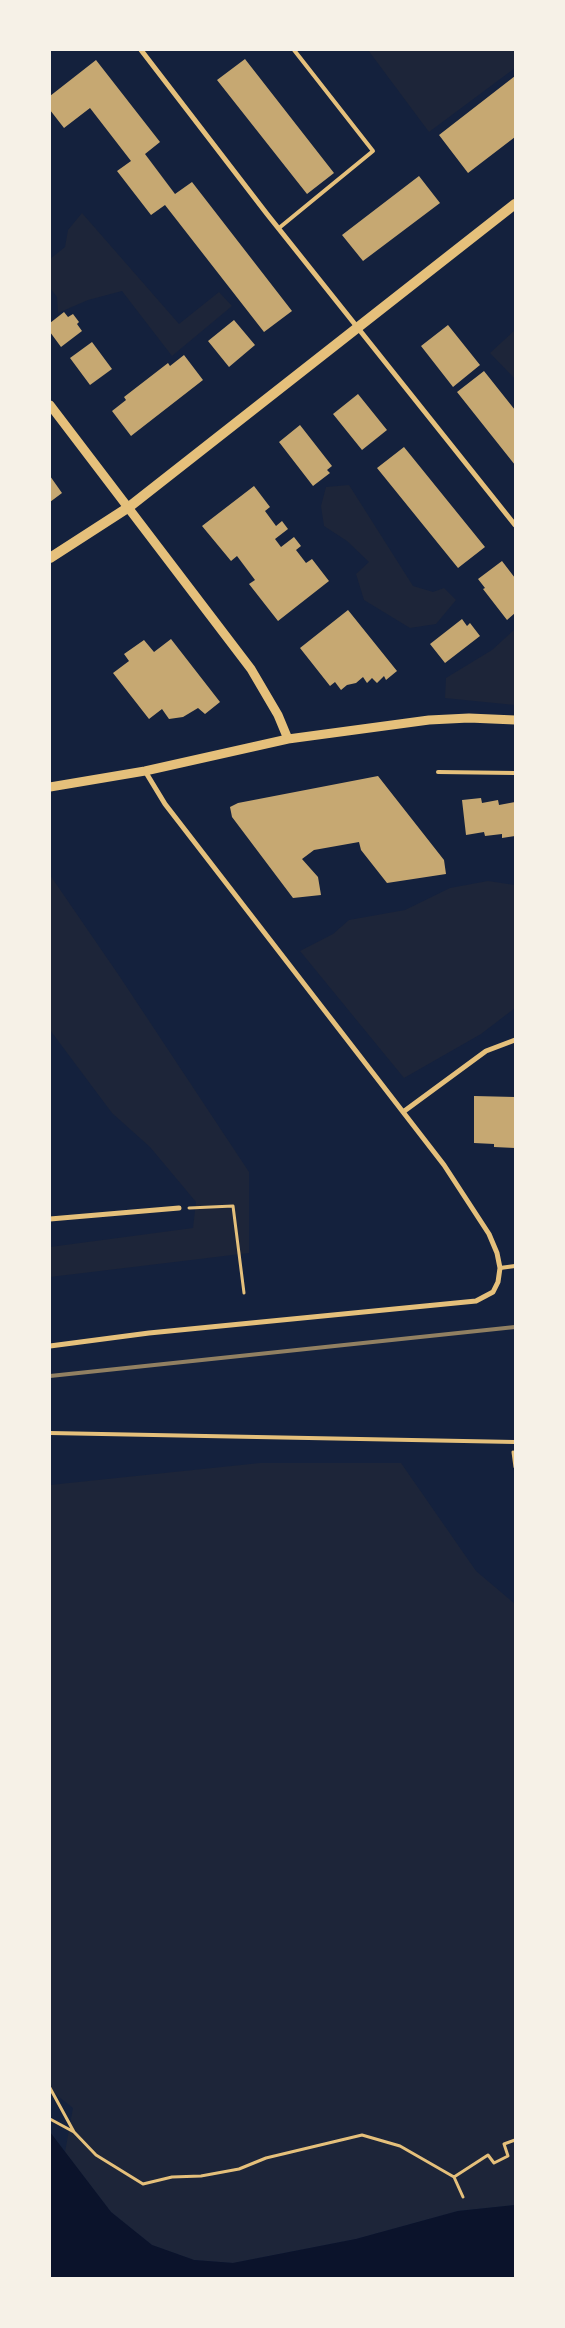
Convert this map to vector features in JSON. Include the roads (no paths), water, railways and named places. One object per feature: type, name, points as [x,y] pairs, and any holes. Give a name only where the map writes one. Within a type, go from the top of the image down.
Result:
[{"type":"main road","points":[[50,558],[128,507],[515,204]]},
{"type":"street","points":[[141,50],[279,228],[515,525]]},
{"type":"street","points":[[50,405],[251,669],[278,715],[288,739]]},
{"type":"street","points":[[50,787],[144,771],[288,739],[429,720],[469,718],[515,720]]},
{"type":"street","points":[[50,1346],[149,1333],[476,1301],[492,1292],[498,1282],[500,1268],[497,1253],[477,1215],[444,1165],[165,804],[144,771]]},
{"type":"street","points":[[403,1112],[486,1051],[515,1040]]},
{"type":"street","points":[[50,1219],[180,1208]]},
{"type":"lane","points":[[279,228],[373,151],[294,50]]},
{"type":"lane","points":[[438,772],[515,773]]},
{"type":"lane","points":[[500,1268],[515,1266]]},
{"type":"lane","points":[[50,1433],[513,1442]]},
{"type":"railway","points":[[50,1376],[515,1327]]}]
